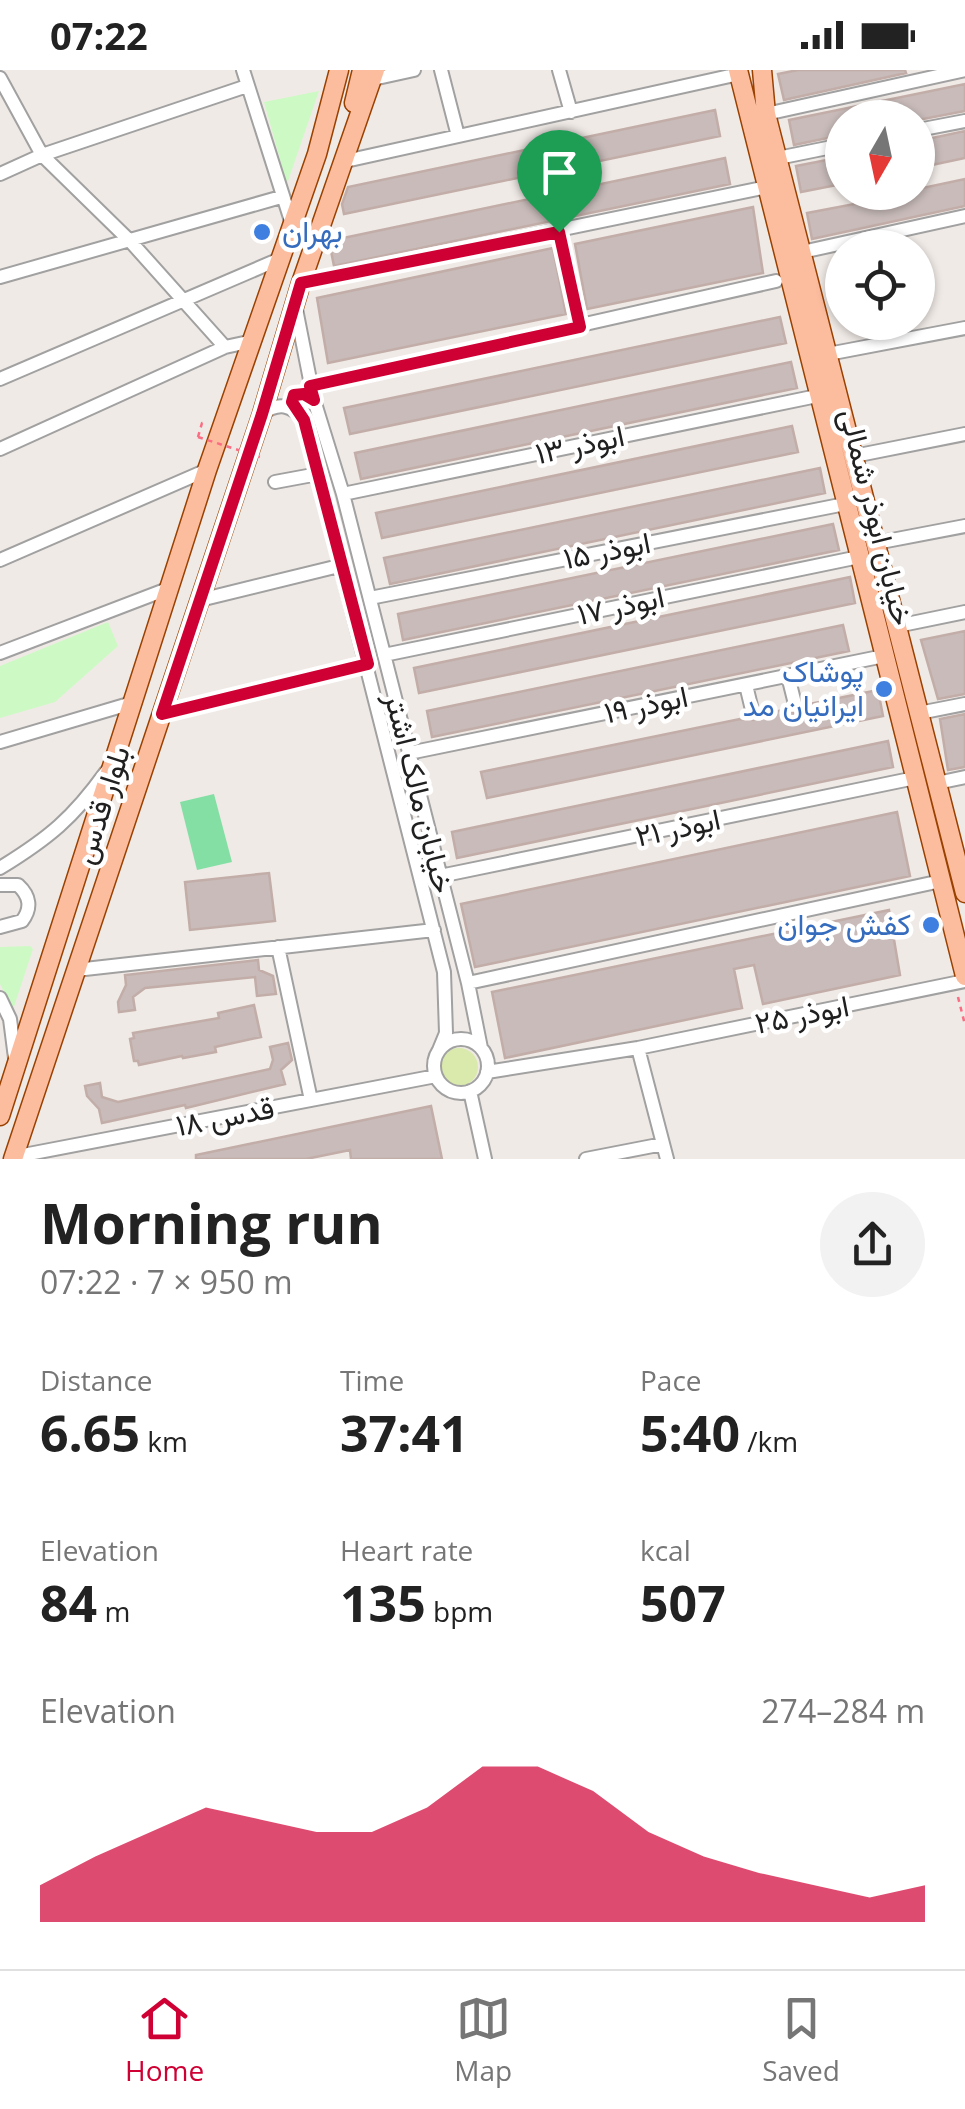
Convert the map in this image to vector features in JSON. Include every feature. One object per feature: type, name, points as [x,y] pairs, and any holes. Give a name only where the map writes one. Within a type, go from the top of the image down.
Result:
[{"type":"main road","name":"بلوار قدس","points":[[0,1116],[208,470],[207,440],[253,341],[318,154],[339,70]]},
{"type":"main road","points":[[318,154],[350,70]]},
{"type":"main road","name":"خیابان ابوذر شمالی","points":[[762,70],[765,107],[964,883]]},
{"type":"main road","points":[[743,71],[765,107]]},
{"type":"main road","name":"خیابان ابوذر شمالی","points":[[743,71],[817,396],[965,979]]},
{"type":"main road","name":"بلوار قدس","points":[[13,1158],[200,600],[256,456],[262,414],[370,73]]},
{"type":"street","points":[[242,70],[293,226]]},
{"type":"street","points":[[370,73],[414,70]]},
{"type":"street","points":[[442,70],[458,136]]},
{"type":"street","points":[[559,70],[570,112]]},
{"type":"street","points":[[765,107],[965,70]]},
{"type":"street","points":[[342,159],[743,71]]},
{"type":"street","points":[[0,78],[42,155],[185,298],[226,347]]},
{"type":"street","points":[[0,174],[42,155],[247,86]]},
{"type":"street","points":[[935,127],[965,121]]},
{"type":"street","points":[[778,158],[825,148]]},
{"type":"street","points":[[301,283],[767,188]]},
{"type":"street","points":[[0,277],[282,197]]},
{"type":"street","points":[[802,252],[965,216]]},
{"type":"street","points":[[559,232],[580,327]]},
{"type":"street","points":[[0,379],[282,258]]},
{"type":"street","points":[[296,410],[292,402],[297,393],[312,393],[776,281]]},
{"type":"street","name":"خیابان مالک اشتر","points":[[295,305],[312,393],[370,598],[481,1048]]},
{"type":"street","points":[[828,354],[965,328]]},
{"type":"street","points":[[0,449],[226,347],[253,341]]},
{"type":"street","name":"ابوذر ۱۳","points":[[343,494],[817,396]]},
{"type":"street","points":[[262,414],[272,406],[296,410]]},
{"type":"street","name":"خیابان مالک اشتر","points":[[296,410],[304,420],[343,565],[444,972],[446,1033],[439,1050]]},
{"type":"street","points":[[854,456],[965,434]]},
{"type":"street","points":[[0,560],[208,470]]},
{"type":"street","points":[[274,482],[318,474]]},
{"type":"street","name":"ابوذر ۱۵","points":[[370,598],[845,504]]},
{"type":"street","points":[[876,544],[965,526]]},
{"type":"street","name":"ابوذر ۱۷","points":[[384,655],[858,558]]},
{"type":"street","points":[[200,600],[343,565]]},
{"type":"street","points":[[0,653],[170,588]]},
{"type":"street","points":[[897,626],[965,612]]},
{"type":"street","name":"ابوذر ۱۹","points":[[409,753],[884,656]]},
{"type":"street","points":[[162,714],[368,664]]},
{"type":"street","points":[[788,676],[794,704]]},
{"type":"street","points":[[746,684],[752,710]]},
{"type":"street","points":[[0,742],[132,703]]},
{"type":"street","points":[[920,713],[965,704]]},
{"type":"street","points":[[0,868],[42,842],[78,810],[113,761]]},
{"type":"street","points":[[937,783],[965,777]]},
{"type":"street","name":"ابوذر ۲۱","points":[[440,876],[915,778]]},
{"type":"street","points":[[468,983],[941,881]]},
{"type":"street","points":[[0,885],[18,886],[29,906],[22,920],[0,927]]},
{"type":"street","points":[[76,970],[434,930]]},
{"type":"street","points":[[278,948],[310,1100]]},
{"type":"street","name":"ابوذر ۲۵","points":[[487,1072],[638,1048],[965,979]]},
{"type":"street","points":[[0,998],[13,1032],[14,1074]]},
{"type":"street","points":[[460,1039],[481,1048],[487,1072],[477,1087],[470,1091],[446,1088],[436,1076],[434,1062],[439,1050],[460,1039]]},
{"type":"street","points":[[638,1048],[668,1159]]},
{"type":"street","name":"قدس ۱۸","points":[[13,1158],[436,1076]]},
{"type":"street","points":[[470,1091],[485,1159]]},
{"type":"street","points":[[586,1159],[663,1144]]},
{"type":"path","points":[[202,423],[207,440],[256,456]]},
{"type":"green space","points":[[319,91],[287,184],[264,102]]},
{"type":"green space","points":[[108,622],[118,646],[55,702],[0,718],[0,666]]},
{"type":"green space","points":[[214,794],[232,862],[197,870],[180,802]]},
{"type":"green space","points":[[0,947],[33,949],[13,1010],[0,984]]},
{"type":"green space","points":[[459,1048],[472,1054],[478,1067],[472,1080],[459,1086],[446,1080],[440,1067],[446,1054]]},
{"type":"building","points":[[798,70],[906,73],[784,100],[778,74]]},
{"type":"building","points":[[965,84],[965,111],[935,117],[935,100],[887,100]]},
{"type":"building","points":[[715,110],[720,136],[344,214],[342,204],[348,187]]},
{"type":"building","points":[[825,113],[825,139],[794,145],[789,120]]},
{"type":"building","points":[[965,131],[965,158],[935,164],[935,137]]},
{"type":"building","points":[[725,158],[730,184],[334,266],[329,241]]},
{"type":"building","points":[[825,160],[825,187],[801,192],[796,166]]},
{"type":"building","points":[[965,179],[965,206],[854,230],[825,230],[825,236],[812,239],[807,213],[935,210],[935,185]]},
{"type":"building","points":[[753,207],[763,273],[587,309],[575,244]]},
{"type":"building","points":[[553,248],[566,314],[328,363],[317,298]]},
{"type":"building","points":[[780,317],[786,343],[350,434],[344,408]]},
{"type":"building","points":[[791,362],[797,388],[361,479],[355,453]]},
{"type":"building","points":[[792,426],[798,452],[382,538],[376,513]]},
{"type":"building","points":[[820,468],[825,493],[390,584],[384,558]]},
{"type":"building","points":[[833,524],[839,550],[403,640],[398,614]]},
{"type":"building","points":[[850,577],[855,603],[419,693],[414,668]]},
{"type":"building","points":[[843,625],[849,651],[432,737],[427,711]]},
{"type":"building","points":[[965,631],[965,694],[938,699],[921,640]]},
{"type":"building","points":[[878,690],[883,716],[487,798],[481,772],[740,719],[753,720],[787,709],[796,714],[805,705]]},
{"type":"building","points":[[965,714],[965,767],[948,770],[940,719]]},
{"type":"building","points":[[888,741],[893,767],[457,858],[452,832]]},
{"type":"building","points":[[897,812],[910,876],[475,967],[461,904]]},
{"type":"building","points":[[269,873],[275,921],[190,930],[185,882]]},
{"type":"building","points":[[889,910],[900,975],[763,1004],[754,965],[734,969],[742,1008],[505,1058],[492,992]]},
{"type":"building","points":[[258,960],[259,970],[273,976],[276,994],[257,996],[255,977],[145,988],[133,997],[135,1010],[119,1012],[125,975]]},
{"type":"building","points":[[254,1005],[261,1037],[215,1047],[216,1052],[139,1065],[134,1061],[130,1039],[134,1038],[133,1033],[219,1018],[218,1013]]},
{"type":"building","points":[[288,1043],[292,1060],[281,1070],[285,1084],[102,1123],[99,1109],[87,1096],[85,1086],[100,1083],[102,1097],[118,1102],[270,1069],[270,1047]]},
{"type":"building","points":[[431,1106],[442,1159],[351,1159],[350,1150],[306,1159],[196,1159],[196,1155]]},
{"type":"place","name":"بهران","points":[[262,232]]},
{"type":"place","name":"پوشاک ایرانیان مد","points":[[884,689]]},
{"type":"place","name":"کفش جوان","points":[[931,925]]},
{"type":"route","points":[[559,232],[580,327],[310,386],[314,400],[304,394],[294,395],[292,402],[304,420],[368,664],[162,714],[282,353],[301,283],[559,232]]}]
